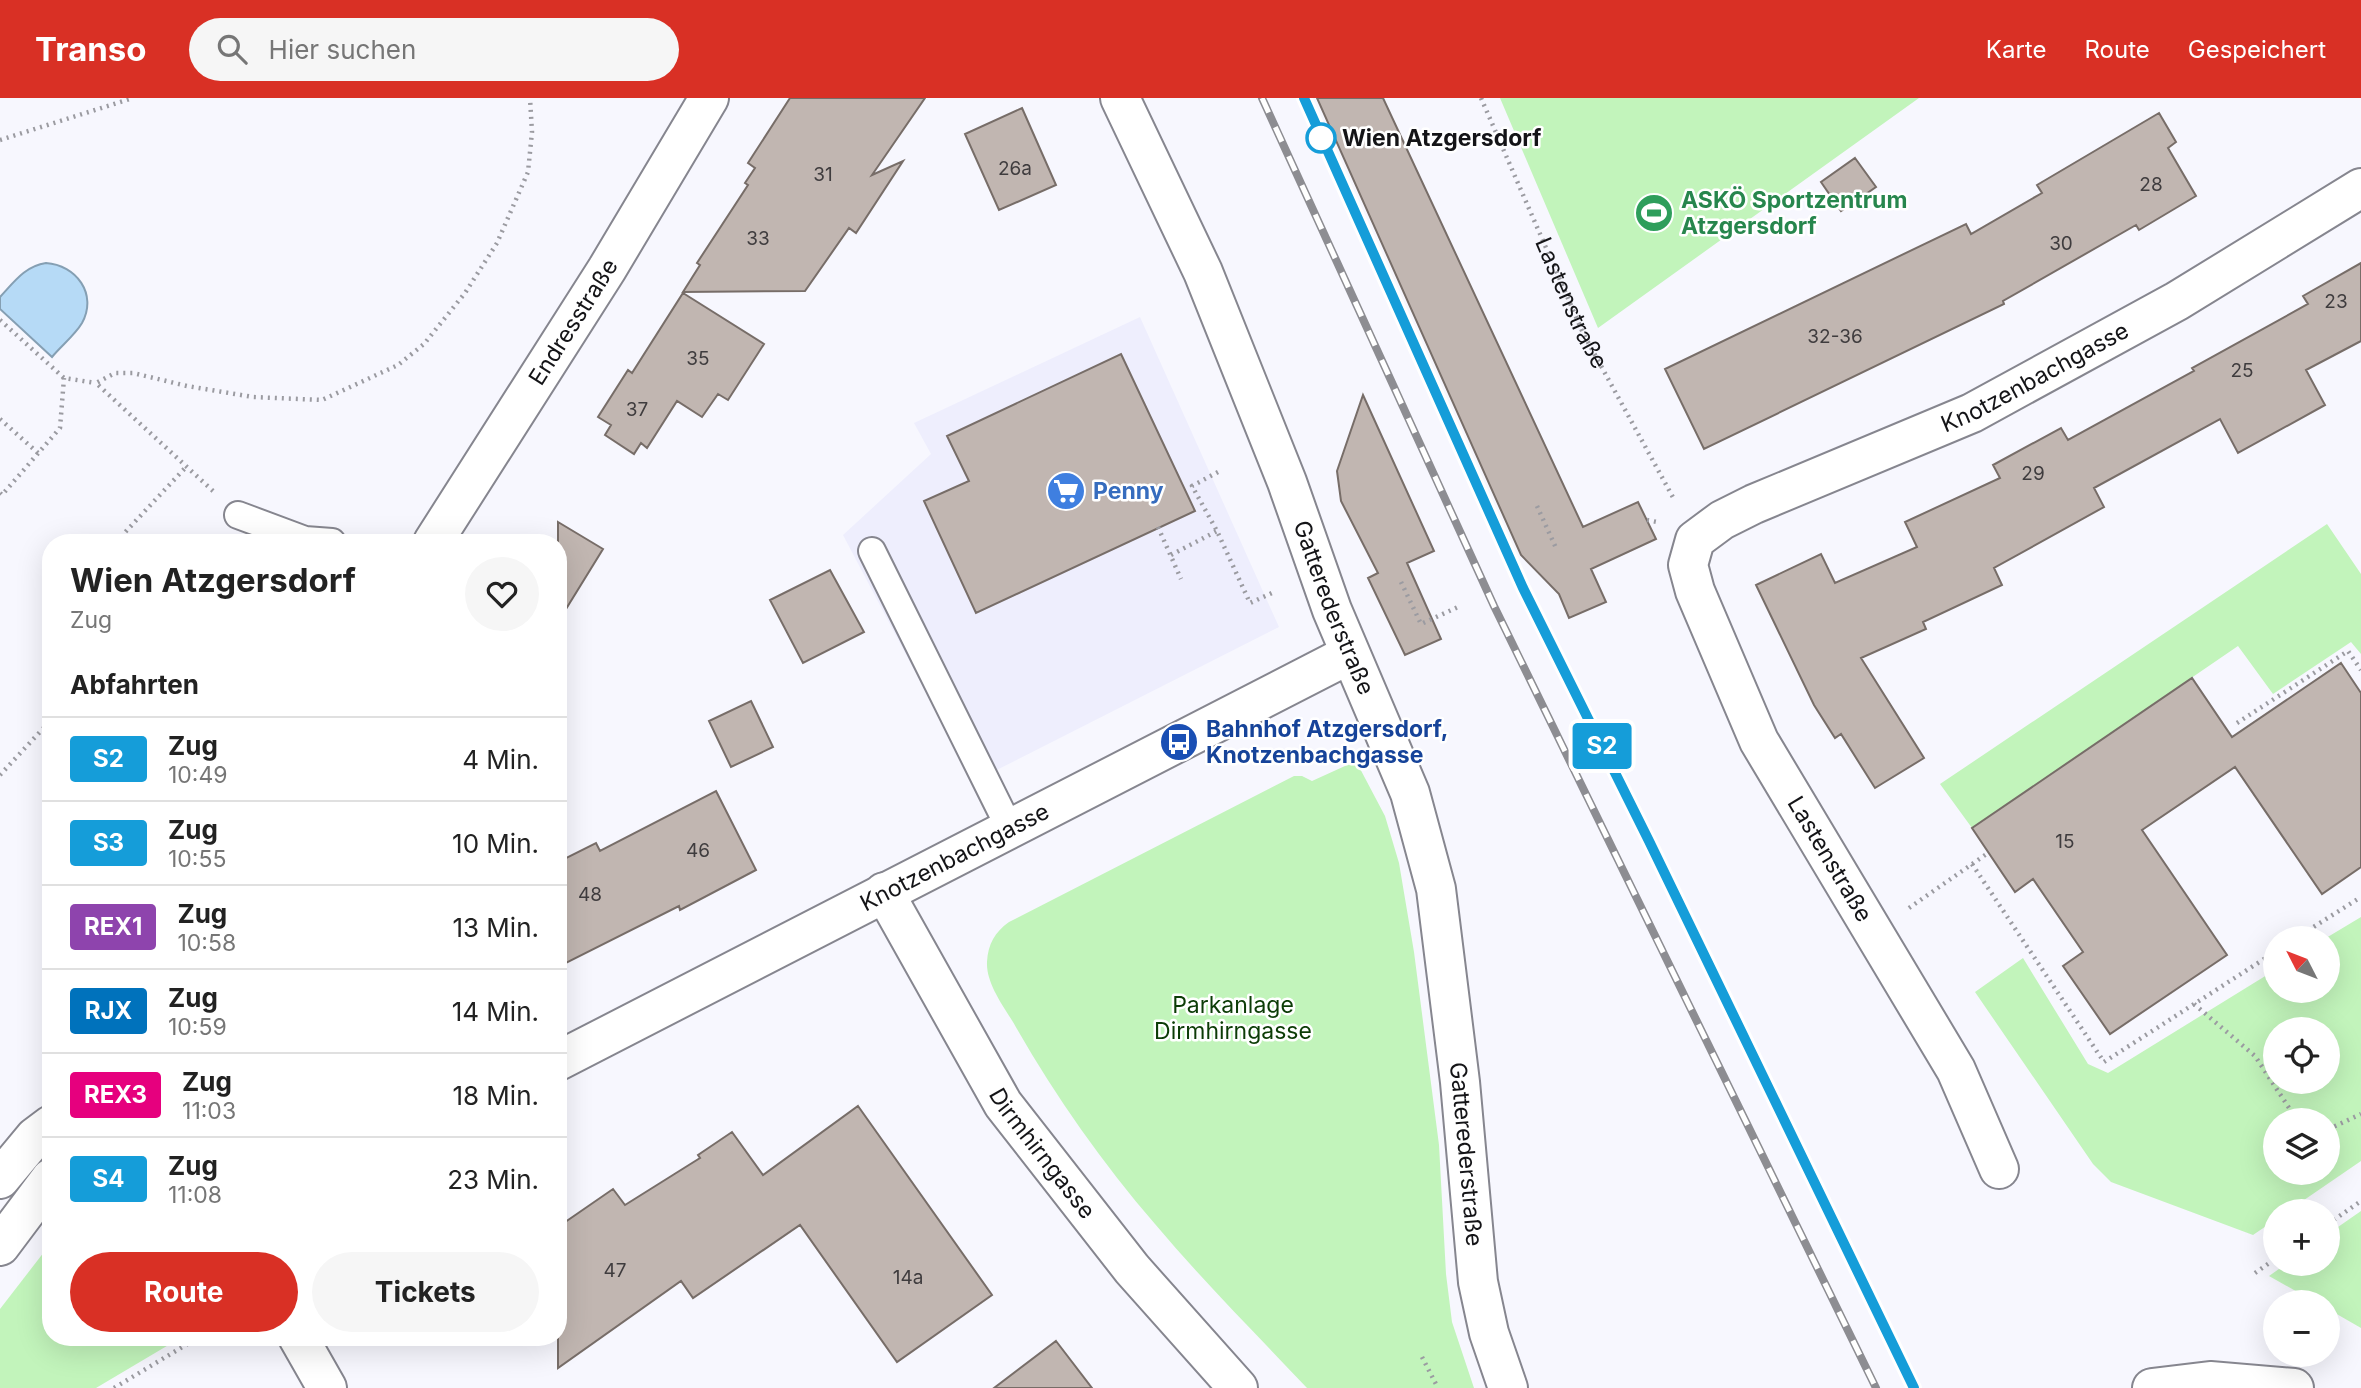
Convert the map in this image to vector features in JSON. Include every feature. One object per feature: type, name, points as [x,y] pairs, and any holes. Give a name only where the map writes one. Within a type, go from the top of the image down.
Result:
[{"type":"street","name":"Endresstraße","points":[[438,534],[607,269],[709,98]]},
{"type":"street","name":"Gatterederstraße","points":[[1120,98],[1203,272],[1287,482],[1332,610],[1410,793],[1436,889],[1460,1082],[1478,1282],[1489,1333],[1508,1388]]},
{"type":"street","name":"Knotzenbachgasse","points":[[1695,540],[1722,520],[1754,504],[1972,412],[2177,302],[2361,188]]},
{"type":"street","name":"Lastenstraße","points":[[1695,540],[1688,565],[1695,591],[1759,741],[1956,1070],[1999,1169]]},
{"type":"street","name":"Knotzenbachgasse","points":[[567,1056],[1350,654]]},
{"type":"street","name":"Dirmhirngasse","points":[[884,892],[1003,1104],[1132,1269],[1238,1388]]},
{"type":"street","points":[[0,1179],[42,1132]]},
{"type":"street","points":[[0,1246],[42,1190]]},
{"type":"street","points":[[303,1346],[327,1388]]},
{"type":"street","points":[[2152,1388],[2210,1381],[2294,1388]]},
{"type":"lane","points":[[239,515],[289,534]]},
{"type":"lane","points":[[872,551],[1010,829]]},
{"type":"path","points":[[0,140],[133,98]]},
{"type":"path","points":[[96,383],[115,373],[133,373],[187,386],[253,397],[322,400],[398,365],[424,344],[465,293],[497,243],[528,172],[532,132],[530,98]]},
{"type":"path","name":"Lastenstraße","points":[[1481,98],[1583,333],[1675,502]]},
{"type":"path","points":[[0,320],[64,378],[96,383],[239,515]]},
{"type":"path","points":[[0,493],[2,495],[60,428],[64,378]]},
{"type":"path","points":[[0,419],[38,453]]},
{"type":"path","points":[[123,534],[186,467]]},
{"type":"path","points":[[1218,472],[1192,486],[1217,531],[1250,603],[1272,593]]},
{"type":"path","points":[[1537,506],[1556,548]]},
{"type":"path","points":[[1647,520],[1657,522]]},
{"type":"path","points":[[1158,527],[1181,579]]},
{"type":"path","points":[[1171,555],[1217,531]]},
{"type":"path","points":[[1401,582],[1421,624],[1458,607]]},
{"type":"path","points":[[2237,723],[2348,650],[2361,670]]},
{"type":"path","points":[[0,775],[42,730]]},
{"type":"path","points":[[1916,904],[1988,853]]},
{"type":"path","points":[[1972,864],[2104,1062],[2263,960]]},
{"type":"path","points":[[2315,926],[2361,897]]},
{"type":"path","points":[[2193,1004],[2255,1056],[2289,1108]]},
{"type":"path","points":[[2340,1124],[2361,1114]]},
{"type":"path","points":[[2340,1216],[2361,1201]]},
{"type":"path","points":[[2255,1273],[2263,1267]]},
{"type":"path","points":[[114,1388],[184,1346]]},
{"type":"path","points":[[1422,1356],[1438,1388]]},
{"type":"shaded area","points":[[1140,317],[1279,627],[973,782],[843,535],[931,454],[914,423]]},
{"type":"green space","name":"ASKÖ Sportzentrum Atzgersdorf","points":[[1500,98],[1919,98],[1598,328]]},
{"type":"green space","points":[[2327,524],[2361,574],[2361,654],[2351,642],[2273,694],[2238,646],[1972,828],[1940,784]]},
{"type":"green space","name":"Parkanlage Dirmhirngasse","points":[[1356,761],[1385,816],[1399,863],[1414,952],[1439,1145],[1446,1274],[1452,1322],[1474,1388],[1307,1388],[1192,1266],[1117,1178],[1048,1080],[998,997],[988,971],[991,944],[996,934],[1009,922],[1294,776],[1302,776],[1312,781]]},
{"type":"green space","points":[[2361,917],[2361,1161],[2340,1175],[2340,1108],[2263,1108],[2263,1185],[2326,1185],[2306,1199],[2263,1199],[2263,1228],[2253,1235],[2111,1182],[2093,1164],[1975,992],[2023,958],[2088,1064],[2108,1073],[2263,977],[2263,1003],[2340,1003],[2340,930]]},
{"type":"green space","points":[[2361,1211],[2361,1328],[2340,1316],[2340,1290],[2294,1290],[2269,1276],[2340,1276],[2340,1226]]},
{"type":"green space","points":[[42,1255],[42,1346],[167,1346],[96,1388],[0,1388],[0,1309]]},
{"type":"water","points":[[46,263],[67,269],[75,275],[86,292],[87,302],[82,323],[52,357],[0,309],[0,297],[15,280],[32,267]]},
{"type":"building","points":[[790,98],[925,98],[872,175],[903,161],[856,233],[849,228],[805,291],[683,292],[700,265],[697,263],[748,185],[745,183],[755,168],[748,163]]},
{"type":"building","points":[[1317,98],[1383,98],[1583,527],[1638,502],[1656,539],[1591,569],[1606,602],[1569,618],[1559,594],[1521,555]]},
{"type":"building","points":[[1022,108],[1056,185],[999,210],[965,134]]},
{"type":"building","points":[[2159,113],[2176,142],[2168,148],[2196,196],[2139,230],[2136,225],[2003,301],[2004,304],[1704,449],[1665,369],[1966,224],[1971,234],[2042,193],[2037,185]]},
{"type":"building","points":[[1855,158],[1876,187],[1841,211],[1821,182]]},
{"type":"building","points":[[2361,263],[2361,341],[2306,370],[2325,405],[2238,453],[2220,419],[2094,488],[2104,507],[1994,568],[2002,585],[1923,622],[1926,629],[1861,658],[1924,758],[1875,788],[1841,734],[1835,738],[1814,705],[1756,585],[1821,554],[1835,583],[1917,547],[1905,522],[2000,478],[1993,465],[2061,428],[2068,440],[2194,371],[2192,368],[2308,304],[2303,296]]},
{"type":"building","points":[[683,293],[764,344],[728,400],[718,394],[702,417],[677,401],[647,448],[641,443],[634,454],[605,435],[611,425],[598,417],[628,370],[632,373]]},
{"type":"building","name":"Penny","points":[[1121,354],[1195,511],[976,613],[924,501],[969,481],[947,436]]},
{"type":"building","points":[[1363,395],[1434,551],[1407,563],[1441,639],[1405,655],[1368,578],[1378,573],[1341,501],[1337,471]]},
{"type":"building","points":[[558,522],[603,549],[567,607],[567,534],[558,534]]},
{"type":"building","points":[[830,570],[864,632],[803,663],[770,600]]},
{"type":"building","points":[[2341,663],[2361,693],[2361,867],[2322,894],[2235,767],[2142,830],[2227,955],[2110,1034],[2063,966],[2083,952],[2033,879],[2015,892],[1972,828],[2192,678],[2232,737]]},
{"type":"building","points":[[751,701],[773,747],[731,767],[709,721]]},
{"type":"building","points":[[716,791],[756,870],[680,910],[679,906],[567,962],[567,858],[596,843],[600,851]]},
{"type":"building","points":[[858,1106],[992,1295],[897,1362],[800,1225],[693,1298],[681,1281],[558,1368],[558,1346],[567,1346],[567,1221],[613,1189],[625,1205],[700,1158],[698,1155],[732,1132],[763,1175]]},
{"type":"building","points":[[1056,1341],[1092,1388],[994,1388]]},
{"type":"railway","points":[[1262,98],[1494,606],[1876,1388]]},
{"type":"railway","points":[[1304,98],[1523,588],[1649,841],[1914,1388]]},
{"type":"train","name":"S2","points":[[1304,98],[1523,588],[1649,841],[1914,1388]]},
{"type":"place","name":"Wien Atzgersdorf","points":[[1321,138]]},
{"type":"place","name":"ASKÖ Sportzentrum Atzgersdorf","points":[[1654,213]]},
{"type":"place","name":"Penny","points":[[1066,491]]},
{"type":"place","name":"Bahnhof Atzgersdorf, Knotzenbachgasse","points":[[1179,742]]}]
